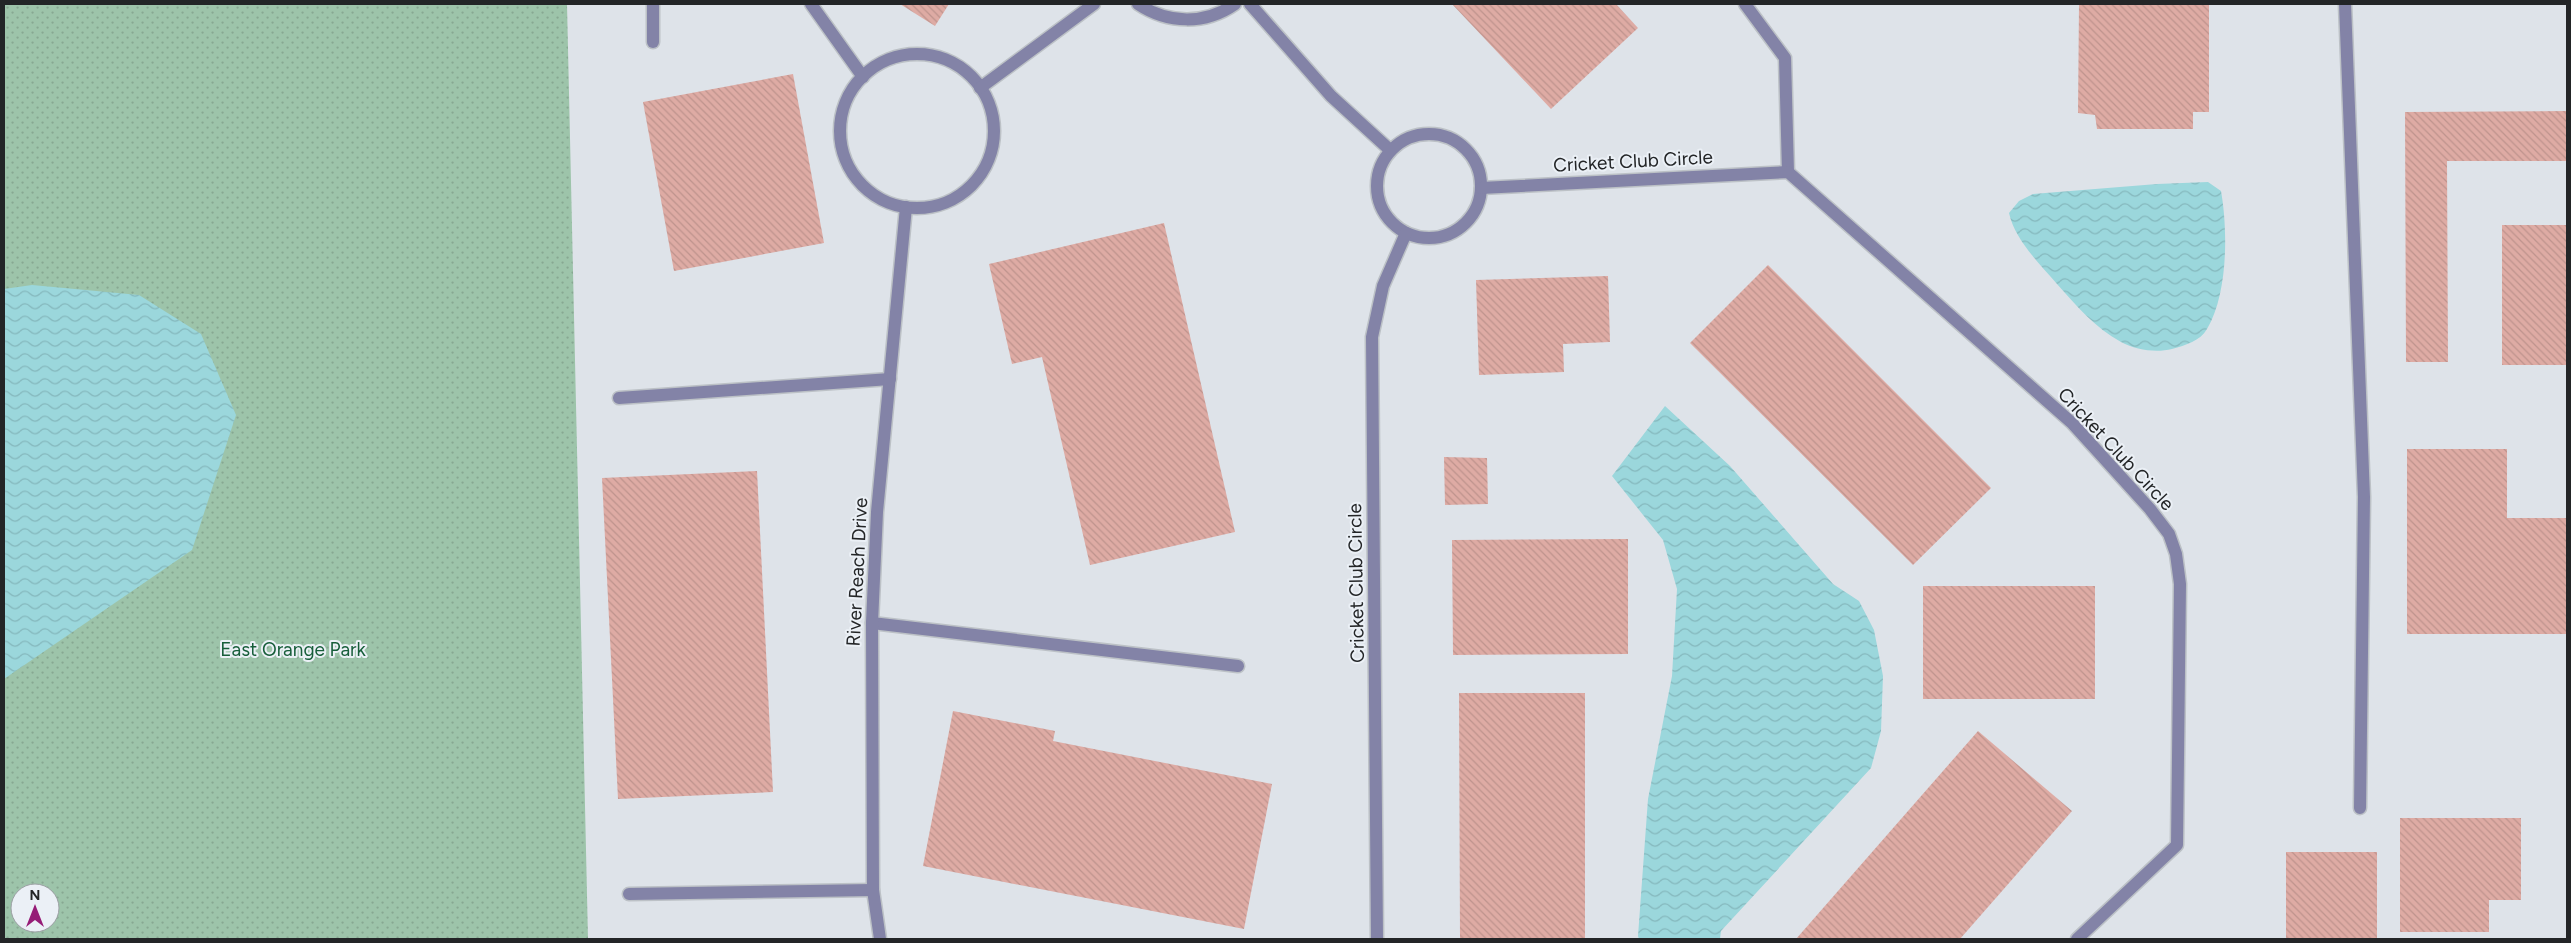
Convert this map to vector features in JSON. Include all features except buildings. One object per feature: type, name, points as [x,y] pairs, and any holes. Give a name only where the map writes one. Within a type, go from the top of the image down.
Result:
[{"type":"lane","points":[[653,4],[653,42]]},
{"type":"lane","points":[[811,4],[863,77]]},
{"type":"lane","points":[[980,88],[1094,4]]},
{"type":"lane","points":[[1138,4],[1152,12],[1179,20],[1207,17],[1235,4]]},
{"type":"lane","points":[[1250,4],[1332,96],[1390,150]]},
{"type":"lane","points":[[1745,4],[1784,58],[1788,172]]},
{"type":"lane","points":[[2345,4],[2364,498],[2360,808]]},
{"type":"lane","points":[[921,55],[948,61],[962,69],[980,88],[990,107],[993,122],[991,152],[985,167],[965,191],[952,200],[937,206],[906,207],[891,204],[872,193],[857,180],[841,146],[840,121],[848,97],[863,77],[884,62],[896,58],[921,55]]},
{"type":"lane","points":[[1428,134],[1444,136],[1460,143],[1472,155],[1479,171],[1481,188],[1476,210],[1461,228],[1451,233],[1429,238],[1406,233],[1390,222],[1377,196],[1380,167],[1390,150],[1411,136],[1428,134]]},
{"type":"lane","name":"Cricket Club Circle","points":[[1481,188],[1788,172],[2072,422],[2150,509],[2169,534],[2176,554],[2180,584],[2177,844],[2077,939]]},
{"type":"lane","name":"River Reach Drive","points":[[880,939],[873,890],[872,623],[877,512],[906,207]]},
{"type":"lane","name":"Cricket Club Circle","points":[[1377,939],[1372,337],[1383,286],[1406,233]]},
{"type":"lane","points":[[619,398],[890,379]]},
{"type":"lane","points":[[872,623],[1238,666]]},
{"type":"lane","points":[[630,894],[873,890]]},
{"type":"green space","name":"East Orange Park","points":[[4,4],[567,4],[588,939],[4,939]]},
{"type":"water","points":[[2208,182],[2221,191],[2225,224],[2223,280],[2219,298],[2214,315],[2201,337],[2187,344],[2166,350],[2146,350],[2127,345],[2094,323],[2071,300],[2022,242],[2016,233],[2009,213],[2019,201],[2033,194]]},
{"type":"water","points":[[32,285],[139,295],[201,334],[236,415],[192,550],[4,679],[4,289]]},
{"type":"water","points":[[1665,406],[1730,466],[1833,584],[1859,601],[1874,630],[1883,676],[1881,731],[1871,768],[1721,931],[1720,939],[1639,939],[1638,936],[1648,799],[1672,676],[1677,589],[1663,540],[1612,476]]}]
